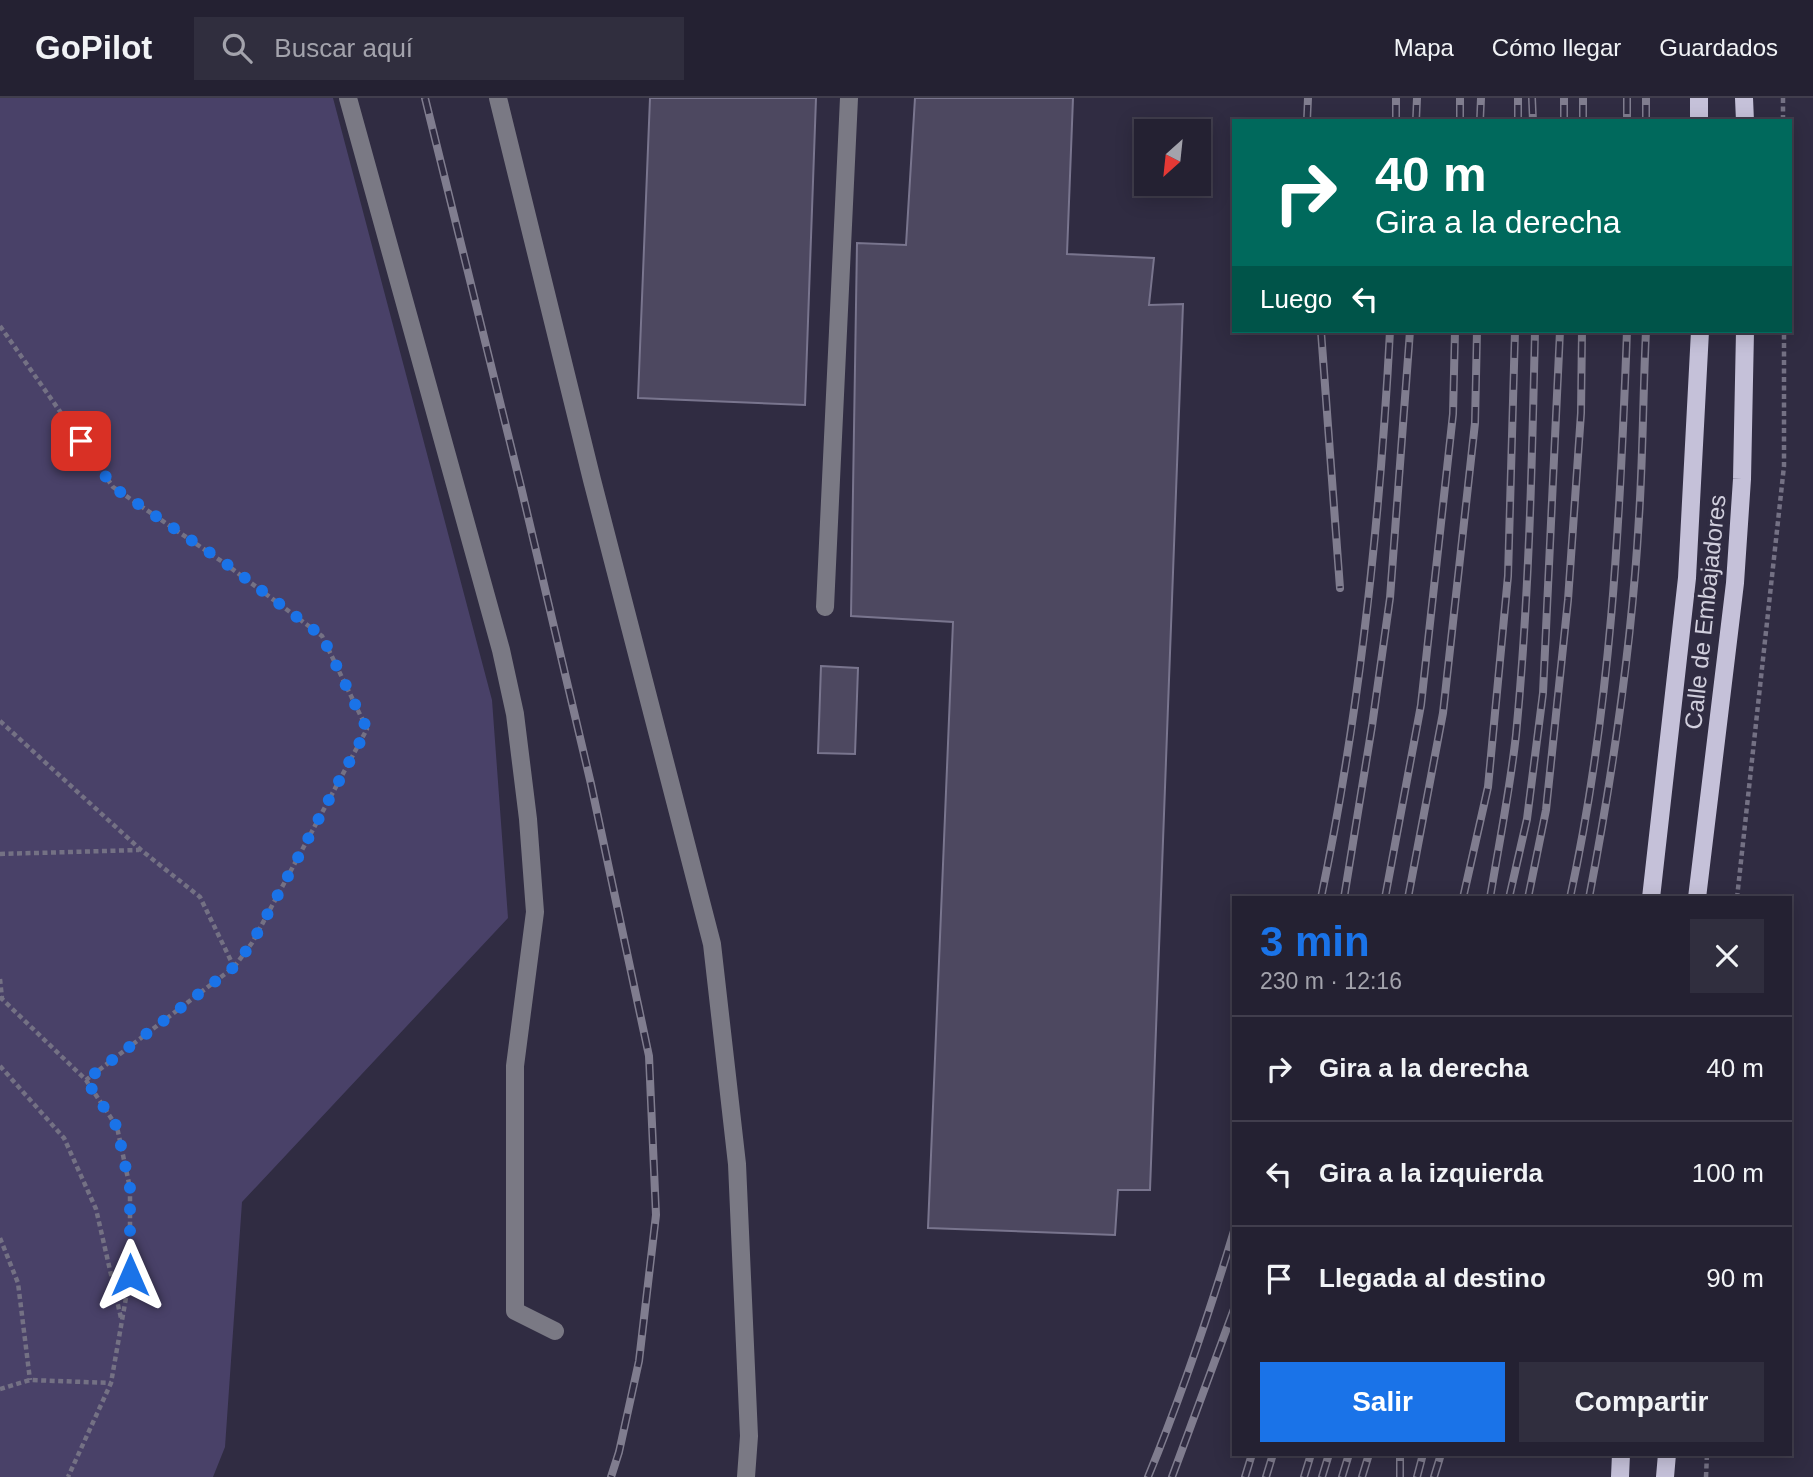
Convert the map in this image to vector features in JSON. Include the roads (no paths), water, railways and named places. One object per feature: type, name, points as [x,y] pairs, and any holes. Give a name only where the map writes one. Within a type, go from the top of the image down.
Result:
[{"type":"main road","points":[[1699,98],[1699,119]]},
{"type":"main road","points":[[1744,98],[1745,119]]},
{"type":"main road","name":"Calle de Embajadores","points":[[1651,896],[1687,579],[1700,333]]},
{"type":"main road","name":"Calle de Embajadores","points":[[1697,896],[1735,583],[1742,479],[1745,333]]},
{"type":"main road","points":[[1620,1477],[1621,1456]]},
{"type":"main road","points":[[1665,1477],[1667,1456]]},
{"type":"lane","points":[[348,98],[501,650],[515,715],[528,819],[535,912],[515,1066],[515,1311],[555,1331]]},
{"type":"lane","points":[[499,98],[592,480],[712,944],[737,1164],[749,1436],[746,1477]]},
{"type":"lane","points":[[825,607],[849,98]]},
{"type":"railway","points":[[425,98],[591,784],[649,1056],[656,1215],[639,1361],[611,1477]]},
{"type":"railway","points":[[1307,119],[1308,98]]},
{"type":"railway","points":[[1396,98],[1396,119]]},
{"type":"railway","points":[[1416,119],[1417,98]]},
{"type":"railway","points":[[1460,98],[1460,119]]},
{"type":"railway","points":[[1480,119],[1481,98]]},
{"type":"railway","points":[[1518,98],[1518,119]]},
{"type":"railway","points":[[1532,98],[1533,119]]},
{"type":"railway","points":[[1564,98],[1564,119]]},
{"type":"railway","points":[[1583,98],[1583,119]]},
{"type":"railway","points":[[1627,98],[1627,119]]},
{"type":"railway","points":[[1646,98],[1646,119]]},
{"type":"railway","points":[[1321,333],[1340,588]]},
{"type":"railway","points":[[1321,896],[1347,758],[1366,616],[1390,333]]},
{"type":"railway","points":[[1344,896],[1390,598],[1410,333]]},
{"type":"railway","points":[[1385,896],[1421,705],[1453,414],[1455,333]]},
{"type":"railway","points":[[1408,896],[1443,713],[1475,423],[1477,333]]},
{"type":"railway","points":[[1463,896],[1488,787],[1508,576],[1515,333]]},
{"type":"railway","points":[[1490,896],[1516,735],[1529,533],[1535,333]]},
{"type":"railway","points":[[1509,896],[1527,819],[1543,693],[1560,333]]},
{"type":"railway","points":[[1528,896],[1546,810],[1568,600],[1581,413],[1582,333]]},
{"type":"railway","points":[[1570,896],[1584,827],[1604,686],[1617,545],[1627,333]]},
{"type":"railway","points":[[1589,896],[1614,756],[1632,613],[1646,333]]},
{"type":"railway","points":[[1148,1477],[1194,1355],[1232,1238]]},
{"type":"railway","points":[[1172,1477],[1232,1314]]},
{"type":"railway","points":[[1245,1477],[1251,1456]]},
{"type":"railway","points":[[1266,1477],[1272,1456]]},
{"type":"railway","points":[[1304,1477],[1310,1456]]},
{"type":"railway","points":[[1322,1477],[1328,1456]]},
{"type":"railway","points":[[1342,1477],[1348,1456]]},
{"type":"railway","points":[[1362,1477],[1368,1456]]},
{"type":"railway","points":[[1400,1456],[1400,1477]]},
{"type":"railway","points":[[1417,1477],[1422,1456]]},
{"type":"railway","points":[[1434,1477],[1440,1456]]}]
